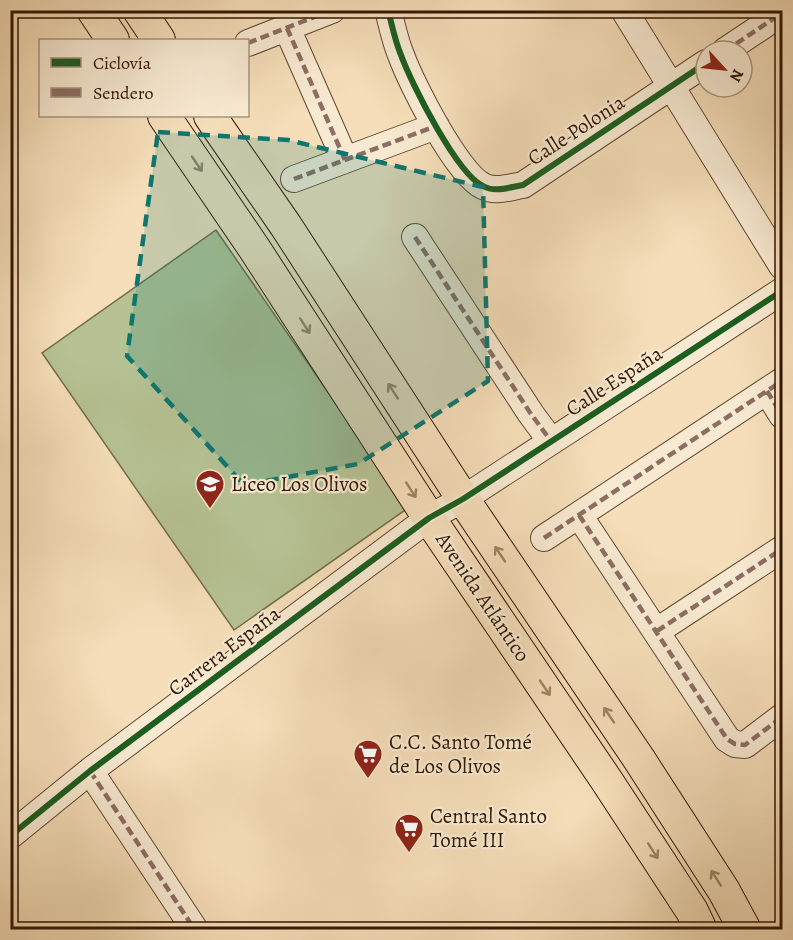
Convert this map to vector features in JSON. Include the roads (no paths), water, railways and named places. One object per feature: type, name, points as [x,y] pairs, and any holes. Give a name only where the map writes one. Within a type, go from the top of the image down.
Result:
[{"type":"main road","points":[[93,10],[112,39]]},
{"type":"main road","points":[[139,10],[158,39]]},
{"type":"main road","name":"Avenida Atlántico","points":[[165,117],[254,248],[429,518],[608,781],[687,903],[701,930]]},
{"type":"main road","name":"Avenida Atlántico","points":[[211,117],[292,236],[463,499],[639,759],[724,891],[745,930]]},
{"type":"street","points":[[249,43],[332,10]]},
{"type":"street","name":"Calle Polonia","points":[[388,10],[401,55],[436,126],[461,167],[480,186],[493,190],[523,184],[694,71]]},
{"type":"street","points":[[624,10],[783,266]]},
{"type":"street","points":[[743,39],[783,13]]},
{"type":"street","points":[[287,28],[345,160]]},
{"type":"street","points":[[294,179],[436,126]]},
{"type":"street","points":[[415,237],[551,441]]},
{"type":"street","name":"Calle España","points":[[463,499],[783,291]]},
{"type":"street","points":[[544,538],[775,386],[783,415]]},
{"type":"street","name":"Carrera España","points":[[10,836],[90,771],[429,518],[463,499]]},
{"type":"street","points":[[579,515],[727,739],[745,746],[783,717]]},
{"type":"street","points":[[657,631],[783,549]]},
{"type":"street","points":[[90,771],[195,930]]},
{"type":"place","name":"Liceo Los Olivos","points":[[210,510]]},
{"type":"place","name":"C.C. Santo Tomé de Los Olivos","points":[[368,780]]},
{"type":"place","name":"Central Santo Tomé III","points":[[409,854]]}]
